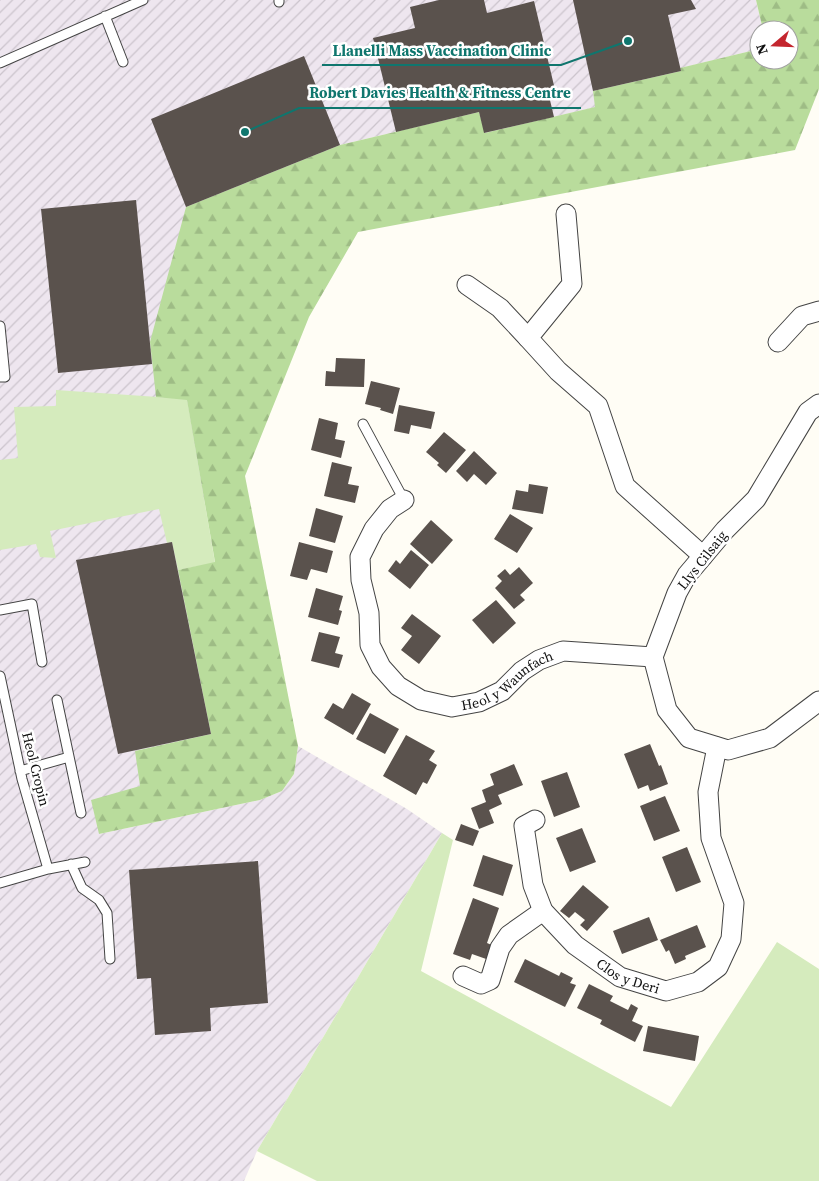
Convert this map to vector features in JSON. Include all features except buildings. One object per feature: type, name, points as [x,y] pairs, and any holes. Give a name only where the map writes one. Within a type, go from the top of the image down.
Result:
[{"type":"street","points":[[528,338],[572,284],[566,214]]},
{"type":"street","points":[[467,285],[500,308],[558,371],[598,406],[625,486],[703,556]]},
{"type":"street","points":[[778,342],[802,316],[819,311]]},
{"type":"street","name":"Llys Cilsaig","points":[[653,657],[676,593],[688,575],[725,530],[756,500],[808,412],[819,404]]},
{"type":"street","name":"Heol y Waunfach","points":[[404,500],[390,509],[374,529],[360,557],[361,580],[369,613],[370,645],[381,667],[398,686],[421,700],[452,708],[479,702],[502,691],[522,671],[540,660],[563,651],[653,657]]},
{"type":"street","points":[[653,657],[666,710],[689,738],[728,750],[770,738],[819,701]]},
{"type":"street","name":"Clos y Deri","points":[[535,820],[524,826],[532,885],[543,911],[575,946],[620,977],[666,991],[698,982],[718,967],[731,939],[734,903],[711,838],[708,792],[717,747]]},
{"type":"street","points":[[463,976],[481,984],[490,980],[500,948],[509,935],[543,911]]},
{"type":"lane","points":[[0,63],[137,1]]},
{"type":"lane","points":[[105,16],[123,62]]},
{"type":"lane","points":[[0,326],[5,377],[0,377]]},
{"type":"lane","points":[[363,424],[404,500]]},
{"type":"lane","points":[[0,610],[32,604],[42,662]]},
{"type":"lane","name":"Heol Cropin","points":[[0,676],[20,771],[48,868]]},
{"type":"lane","points":[[57,700],[81,813]]},
{"type":"lane","points":[[20,771],[69,757]]},
{"type":"lane","points":[[0,882],[48,868],[85,862]]},
{"type":"lane","points":[[71,864],[82,888],[99,900],[107,912],[110,959]]},
{"type":"shaded area","points":[[0,0],[756,0],[761,20],[749,20],[749,51],[681,68],[681,71],[593,91],[596,107],[485,133],[479,112],[340,145],[178,570],[211,734],[136,751],[140,786],[99,834],[260,800],[282,791],[294,774],[298,746],[407,809],[442,833],[257,1151],[244,1181],[0,1181]]},
{"type":"green space","points":[[756,0],[819,0],[819,89],[795,150],[358,232],[309,317],[245,476],[298,746],[294,774],[282,791],[260,800],[99,834],[91,800],[140,786],[135,751],[211,734],[178,570],[215,562],[187,400],[156,397],[150,342],[186,207],[340,145],[479,112],[485,133],[595,107],[593,91],[681,71],[680,68],[749,51],[749,70],[799,70],[799,20],[761,20]]},
{"type":"green space","points":[[56,390],[187,399],[215,563],[178,570],[172,542],[167,543],[159,509],[50,531],[56,558],[40,557],[36,544],[0,550],[0,460],[18,458],[14,407],[56,406]]},
{"type":"green space","points":[[442,833],[453,840],[421,971],[671,1107],[777,942],[819,969],[819,1181],[317,1181],[257,1151]]},
{"type":"place","name":"Llanelli Mass Vaccination Clinic","points":[[628,41]]},
{"type":"place","name":"Robert Davies Health & Fitness Centre","points":[[245,132]]}]
